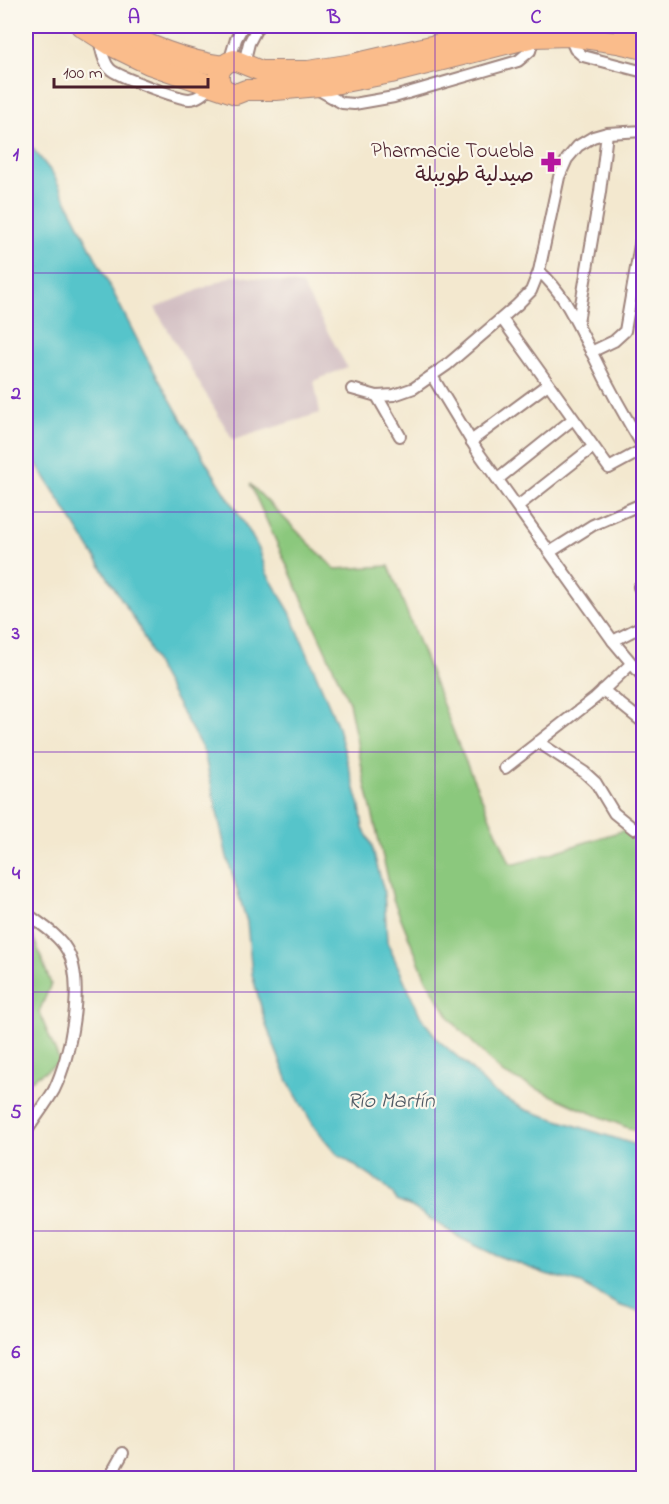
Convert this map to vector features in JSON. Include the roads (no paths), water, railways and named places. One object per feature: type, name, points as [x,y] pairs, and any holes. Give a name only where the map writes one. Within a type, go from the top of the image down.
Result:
[{"type":"highway","points":[[81,26],[153,46],[196,61],[236,64],[261,71],[276,72],[328,69],[529,31],[569,36],[640,39]]},
{"type":"highway","points":[[622,26],[640,39]]},
{"type":"highway","points":[[106,32],[149,64],[217,86],[231,93],[246,90],[313,87],[392,73],[498,44],[529,31]]},
{"type":"highway","points":[[217,86],[218,76],[236,64]]},
{"type":"highway","points":[[236,64],[252,78],[246,90]]},
{"type":"street","points":[[236,64],[236,39],[243,26]]},
{"type":"street","points":[[236,64],[258,26]]},
{"type":"street","points":[[569,36],[575,49],[583,56],[644,72]]},
{"type":"street","points":[[352,389],[377,396],[394,395],[414,388],[502,319],[531,291],[539,271],[562,169],[578,146],[593,137],[607,133],[644,131]]},
{"type":"street","points":[[578,322],[607,133]]},
{"type":"street","points":[[591,352],[614,341],[625,331],[644,222]]},
{"type":"street","points":[[502,319],[609,468],[644,449],[561,293],[539,271]]},
{"type":"street","points":[[432,376],[471,441],[613,641],[642,675]]},
{"type":"street","points":[[471,441],[548,384]]},
{"type":"street","points":[[377,396],[400,436]]},
{"type":"street","points":[[498,479],[573,419]]},
{"type":"street","points":[[518,506],[593,447]]},
{"type":"street","points":[[550,552],[593,525],[644,503]]},
{"type":"street","points":[[644,582],[639,587],[644,597]]},
{"type":"street","points":[[613,641],[644,625]]},
{"type":"street","points":[[505,768],[603,690],[631,664]]},
{"type":"street","points":[[603,690],[644,723]]},
{"type":"street","points":[[538,742],[584,772],[596,783],[614,813],[634,830]]},
{"type":"street","points":[[26,913],[59,939],[74,964],[76,981],[75,1009],[65,1060],[54,1090],[26,1132]]},
{"type":"street","points":[[109,1479],[123,1453]]},
{"type":"water","name":"Río Martín","points":[[26,140],[53,174],[145,355],[206,462],[249,531],[260,551],[266,572],[290,612],[337,724],[360,807],[363,828],[371,843],[384,891],[387,942],[420,1015],[438,1040],[492,1091],[526,1110],[643,1147],[643,1313],[618,1305],[582,1284],[546,1274],[493,1254],[460,1238],[412,1207],[396,1201],[393,1194],[381,1183],[337,1154],[315,1128],[288,1081],[266,1025],[252,974],[247,922],[227,857],[204,752],[159,671],[139,627],[26,447]]},
{"type":"place","name":"Pharmacie Touebla صيدلية طويبلة","points":[[551,162]]}]
